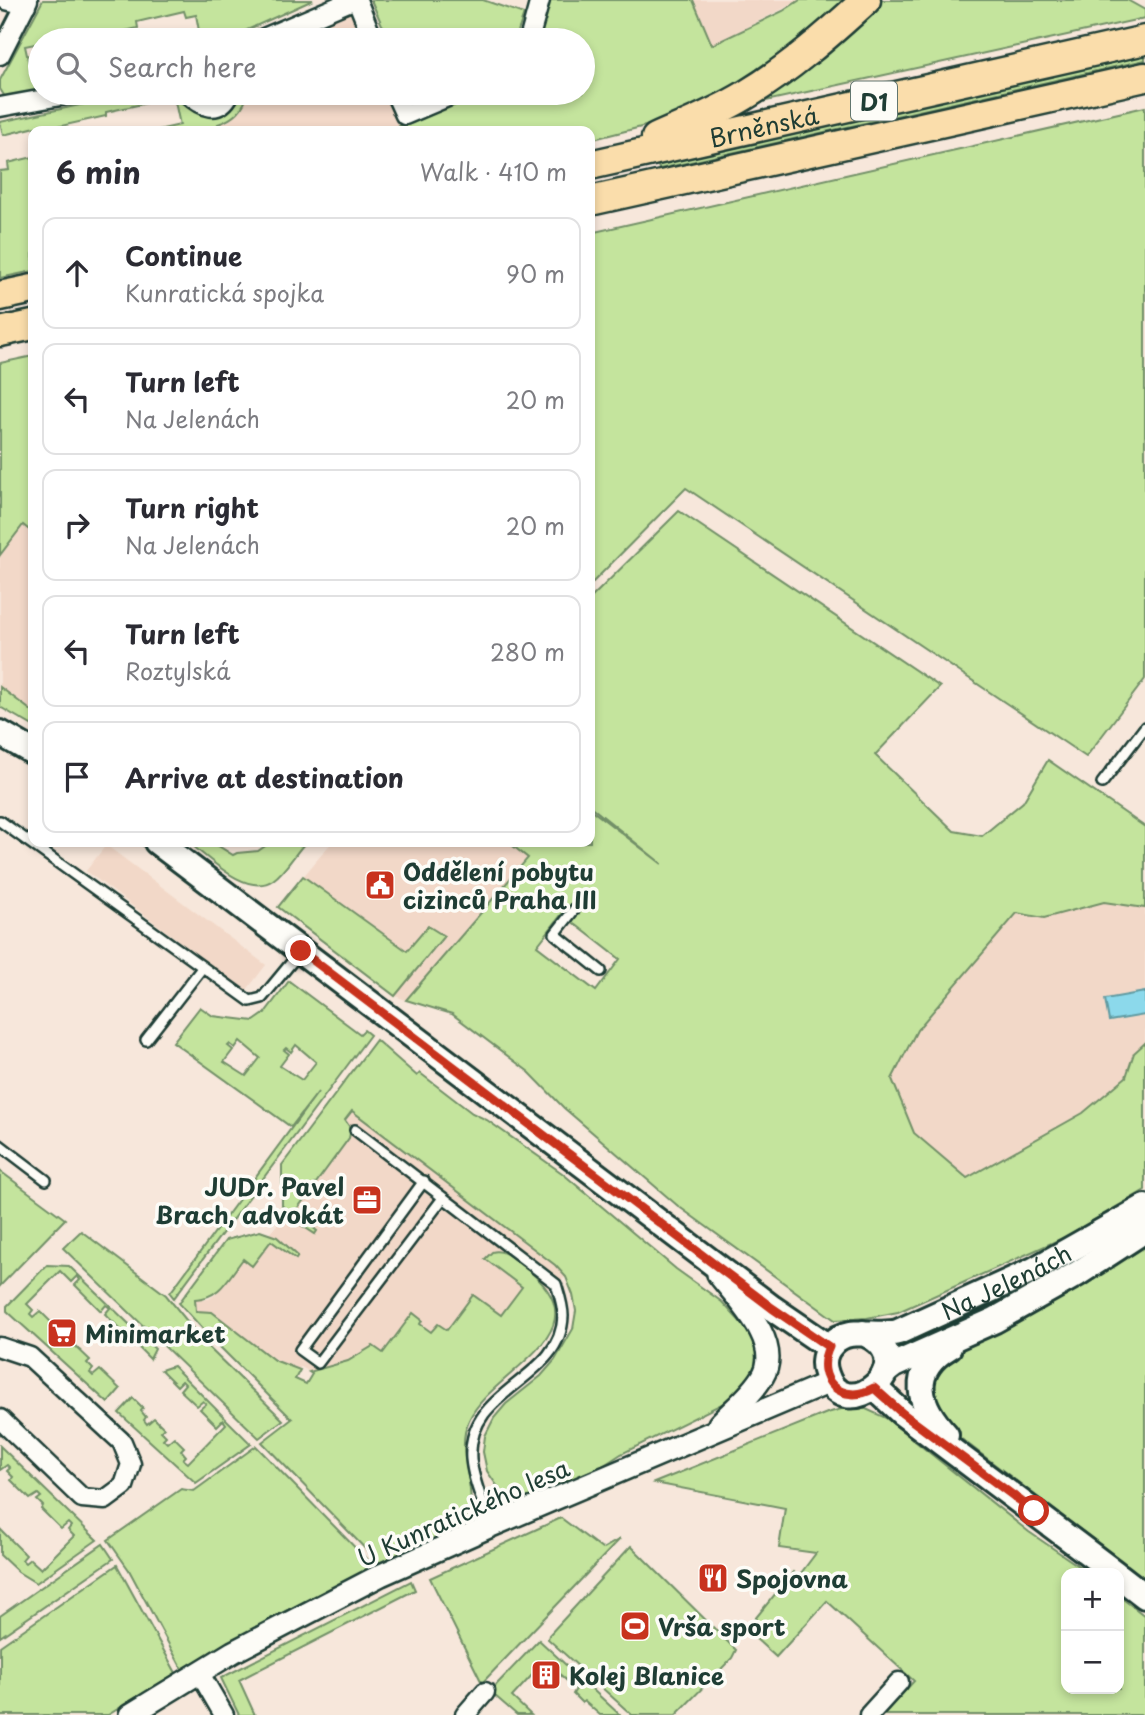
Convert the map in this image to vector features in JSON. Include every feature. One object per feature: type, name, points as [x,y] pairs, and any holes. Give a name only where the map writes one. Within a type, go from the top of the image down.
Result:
[{"type":"highway","points":[[596,164],[743,97],[812,48],[866,0]]},
{"type":"highway","name":"Brněnská","points":[[596,164],[1145,40]]},
{"type":"highway","name":"Brněnská","points":[[595,200],[1145,77]]},
{"type":"highway","points":[[0,296],[28,290]]},
{"type":"highway","points":[[0,332],[28,326]]},
{"type":"main road","points":[[0,733],[28,749]]},
{"type":"main road","points":[[164,847],[772,1308],[829,1347],[824,1359],[824,1370],[830,1382]]},
{"type":"main road","name":"Na Jelenách","points":[[829,1347],[843,1335],[886,1335],[898,1332],[1034,1270],[1145,1207]]},
{"type":"main road","name":"Na Jelenách","points":[[830,1382],[844,1393],[865,1394],[894,1365],[995,1320],[1077,1274],[1145,1230]]},
{"type":"main road","points":[[976,1466],[926,1410],[922,1401],[921,1384],[928,1365],[938,1354],[995,1320]]},
{"type":"main road","points":[[863,1333],[872,1337],[884,1352],[880,1380],[902,1413],[976,1466],[1108,1568]]},
{"type":"main road","points":[[1124,1580],[1145,1596]]},
{"type":"street","points":[[0,55],[27,2],[6,0]]},
{"type":"street","points":[[288,28],[355,0],[368,28]]},
{"type":"street","points":[[532,28],[540,0]]},
{"type":"street","points":[[0,107],[28,102]]},
{"type":"street","points":[[200,105],[219,105]]},
{"type":"street","points":[[400,105],[405,115],[429,105]]},
{"type":"street","points":[[706,1258],[762,1332],[768,1355],[763,1377],[710,1433]]},
{"type":"street","points":[[0,1347],[30,1357],[122,1442],[131,1464],[124,1486],[105,1500],[82,1498],[0,1419]]},
{"type":"street","name":"U Kunratického lesa","points":[[130,1715],[277,1627],[381,1575],[830,1382]]},
{"type":"street","points":[[199,1672],[224,1715]]},
{"type":"street","points":[[869,1715],[899,1682]]},
{"type":"street","points":[[465,1715],[485,1692]]},
{"type":"lane","points":[[1102,783],[1145,727]]},
{"type":"lane","points":[[0,821],[28,841]]},
{"type":"lane","points":[[36,847],[250,1001],[262,998],[301,951]]},
{"type":"lane","points":[[577,906],[555,934],[601,971]]},
{"type":"lane","points":[[146,1040],[202,968]]},
{"type":"lane","points":[[355,1130],[556,1284],[563,1317],[559,1335],[551,1350],[537,1367],[499,1396],[486,1410],[474,1433],[471,1458],[491,1526]]},
{"type":"lane","points":[[0,1146],[46,1180]]},
{"type":"lane","points":[[424,1181],[300,1350],[318,1363],[443,1198]]},
{"type":"shaded area","points":[[693,0],[800,0],[712,45]]},
{"type":"shaded area","points":[[342,12],[358,19],[362,28],[304,28]]},
{"type":"shaded area","points":[[242,105],[392,105],[400,126],[219,126],[229,121]]},
{"type":"shaded area","points":[[23,525],[28,529],[28,708],[0,687],[0,556]]},
{"type":"shaded area","points":[[104,847],[109,847],[266,965],[246,991],[86,871]]},
{"type":"shaded area","points":[[328,847],[515,847],[529,857],[406,1000],[395,996],[278,907]]},
{"type":"shaded area","points":[[1104,902],[1145,908],[1145,1043],[1134,1053],[1126,1077],[1083,1113],[967,1178],[914,1133],[892,1079],[917,1030],[1017,913],[1044,918]]},
{"type":"shaded area","points":[[352,1111],[555,1265],[566,1277],[547,1289],[469,1390],[310,1372],[301,1367],[289,1367],[196,1312],[195,1299],[209,1299],[216,1294],[243,1258],[286,1214],[297,1209]]},
{"type":"green space","points":[[43,0],[313,0],[251,28],[198,28],[196,15],[186,17],[184,11],[137,22],[138,28],[28,28],[28,45],[25,46],[28,60],[28,92],[5,97],[0,89],[0,80]]},
{"type":"green space","points":[[371,0],[483,0],[524,14],[519,28],[385,28]]},
{"type":"green space","points":[[549,0],[693,0],[712,45],[800,0],[850,0],[745,83],[657,123],[595,139],[595,126],[400,126],[445,105],[595,105],[595,28],[539,28]]},
{"type":"green space","points":[[878,0],[1127,0],[1145,10],[1145,18],[766,101]]},
{"type":"green space","points":[[1145,53],[1145,60],[659,169],[657,162]]},
{"type":"green space","points":[[80,105],[138,105],[106,112],[106,116],[61,126],[28,126],[28,129],[3,135],[0,122]]},
{"type":"green space","points":[[176,105],[193,105],[200,111],[212,105],[243,105],[238,113],[219,126],[176,126],[180,125]]},
{"type":"green space","points":[[1145,107],[1145,679],[1086,757],[686,488],[595,580],[595,232]]},
{"type":"green space","points":[[28,158],[28,272],[0,278],[0,171],[9,170],[8,163]]},
{"type":"green space","points":[[28,357],[28,529],[23,525],[0,555],[0,363]]},
{"type":"green space","points":[[679,511],[940,687],[875,755],[954,831],[982,836],[1023,802],[1048,760],[1145,827],[1145,908],[1104,902],[1044,918],[1017,913],[917,1030],[892,1079],[914,1133],[967,1178],[1083,1113],[1126,1077],[1134,1053],[1145,1043],[1145,1190],[1065,1237],[898,1312],[835,1320],[678,1206],[564,1108],[529,1072],[452,1014],[406,1000],[528,858],[514,847],[595,847],[595,813],[662,864],[595,810],[595,594]],"holes":[[[562,914],[620,959],[596,991],[537,946]]]},
{"type":"green space","points":[[0,687],[28,708],[28,723],[0,707]]},
{"type":"green space","points":[[194,847],[220,847],[233,855],[258,851],[264,847],[302,847],[278,876],[263,884],[240,880]]},
{"type":"green space","points":[[303,876],[407,951],[428,926],[444,936],[395,996],[278,907]]},
{"type":"green space","points":[[289,981],[360,1034],[364,1030],[370,1035],[174,1298],[170,1293],[318,1092],[291,1127],[173,1042],[200,1007],[213,1016],[254,1021],[264,1014]],"holes":[[[240,1041],[260,1058],[246,1076],[224,1062],[233,1050],[228,1046],[230,1044],[235,1048]],[[296,1045],[316,1062],[302,1080],[280,1066],[289,1054],[284,1050],[286,1048],[291,1052]]]},
{"type":"green space","points":[[376,1040],[417,1076],[420,1073],[472,1113],[487,1120],[562,1173],[676,1269],[722,1302],[745,1327],[754,1343],[757,1356],[750,1379],[730,1400],[621,1454],[592,1473],[530,1500],[520,1500],[502,1493],[487,1471],[483,1452],[485,1436],[494,1418],[506,1404],[541,1376],[555,1360],[573,1329],[576,1311],[566,1277],[555,1265],[352,1111],[345,1120],[351,1129],[349,1138],[297,1209],[306,1216],[304,1220],[317,1231],[315,1234],[289,1217],[282,1205],[282,1165]]},
{"type":"green space","points":[[0,1171],[65,1219],[0,1286]]},
{"type":"green space","points":[[81,1231],[166,1295],[207,1346],[283,1420],[259,1438],[63,1248]]},
{"type":"green space","points":[[260,1231],[277,1237],[298,1256],[296,1259],[271,1241],[252,1266],[243,1259],[217,1291],[204,1298],[195,1299],[196,1311],[212,1312],[274,1360],[300,1370],[295,1379],[306,1384],[312,1374],[309,1372],[348,1361],[373,1346],[383,1353],[413,1313],[422,1320],[420,1324],[431,1332],[438,1324],[447,1330],[473,1295],[501,1315],[522,1287],[485,1259],[492,1252],[509,1255],[548,1290],[555,1311],[551,1331],[538,1349],[482,1401],[469,1420],[464,1450],[470,1506],[467,1519],[458,1532],[380,1564],[262,1442],[292,1419],[179,1303],[226,1240]]},
{"type":"green space","points":[[1145,1243],[1145,1579],[951,1431],[929,1388],[947,1354]]},
{"type":"green space","points":[[47,1265],[69,1266],[155,1349],[150,1359],[135,1344],[140,1338],[136,1335],[131,1340],[105,1314],[110,1308],[106,1305],[101,1311],[75,1285],[80,1280],[77,1276],[71,1282],[60,1271],[27,1304],[33,1310],[30,1314],[33,1317],[40,1311],[60,1331],[57,1334],[63,1340],[60,1343],[63,1347],[70,1341],[90,1360],[87,1363],[93,1369],[90,1373],[93,1376],[100,1370],[120,1389],[108,1403],[7,1311],[7,1306]]},
{"type":"green space","points":[[173,1366],[251,1444],[196,1483],[119,1413],[133,1398],[143,1408],[141,1411],[147,1424],[154,1418],[164,1428],[161,1431],[166,1436],[163,1439],[167,1443],[174,1437],[184,1447],[181,1450],[186,1456],[183,1459],[188,1463],[226,1424],[223,1420],[217,1426],[200,1409],[206,1404],[203,1401],[197,1406],[180,1390],[185,1384],[182,1381],[177,1386],[161,1370]]},
{"type":"green space","points":[[845,1408],[866,1409],[886,1418],[1029,1532],[1082,1568],[1061,1568],[1061,1694],[1124,1694],[1124,1600],[1145,1616],[1145,1715],[883,1715],[914,1681],[827,1601],[776,1657],[746,1630],[793,1572],[798,1577],[816,1553],[779,1548],[785,1508],[654,1483]]},
{"type":"green space","points":[[0,1446],[97,1540],[36,1583],[18,1572],[0,1555],[0,1529],[26,1555],[22,1560],[25,1563],[30,1559],[41,1569],[74,1536],[68,1530],[71,1526],[68,1523],[61,1529],[41,1509],[43,1506],[37,1500],[41,1497],[38,1494],[30,1499],[11,1480],[13,1477],[7,1471],[10,1468],[7,1465],[0,1470]]},
{"type":"green space","points":[[256,1446],[374,1567],[278,1615],[182,1669],[129,1570],[108,1540],[181,1489],[194,1491]]},
{"type":"green space","points":[[561,1518],[602,1549],[620,1539],[482,1683],[430,1578]]},
{"type":"green space","points":[[103,1544],[113,1559],[0,1637],[0,1616]]},
{"type":"green space","name":"Vrša sport","points":[[631,1546],[736,1650],[732,1658],[676,1715],[632,1715],[548,1639]]},
{"type":"green space","points":[[117,1565],[176,1673],[108,1715],[0,1715],[0,1646]]},
{"type":"green space","points":[[411,1581],[415,1590],[239,1680],[255,1715],[239,1715],[221,1678]]},
{"type":"green space","points":[[539,1640],[620,1715],[600,1715],[584,1701],[582,1703],[573,1694],[576,1689],[545,1661],[512,1697],[531,1715],[517,1715],[494,1695],[493,1690],[497,1684]]},
{"type":"water","points":[[1145,992],[1145,1015],[1109,1021],[1105,999]]},
{"type":"place","name":"Oddělení pobytu cizinců Praha III","points":[[380,885]]},
{"type":"place","name":"JUDr. Pavel Brach, advokát","points":[[367,1200]]},
{"type":"place","name":"Minimarket","points":[[62,1333]]},
{"type":"place","name":"Spojovna","points":[[713,1578]]},
{"type":"place","name":"Vrša sport","points":[[635,1626]]},
{"type":"place","name":"Kolej Blanice","points":[[546,1675]]},
{"type":"route","points":[[301,951],[772,1308],[829,1347],[824,1359],[824,1370],[835,1388],[855,1395],[865,1394],[874,1388],[902,1413],[1034,1511]]}]
